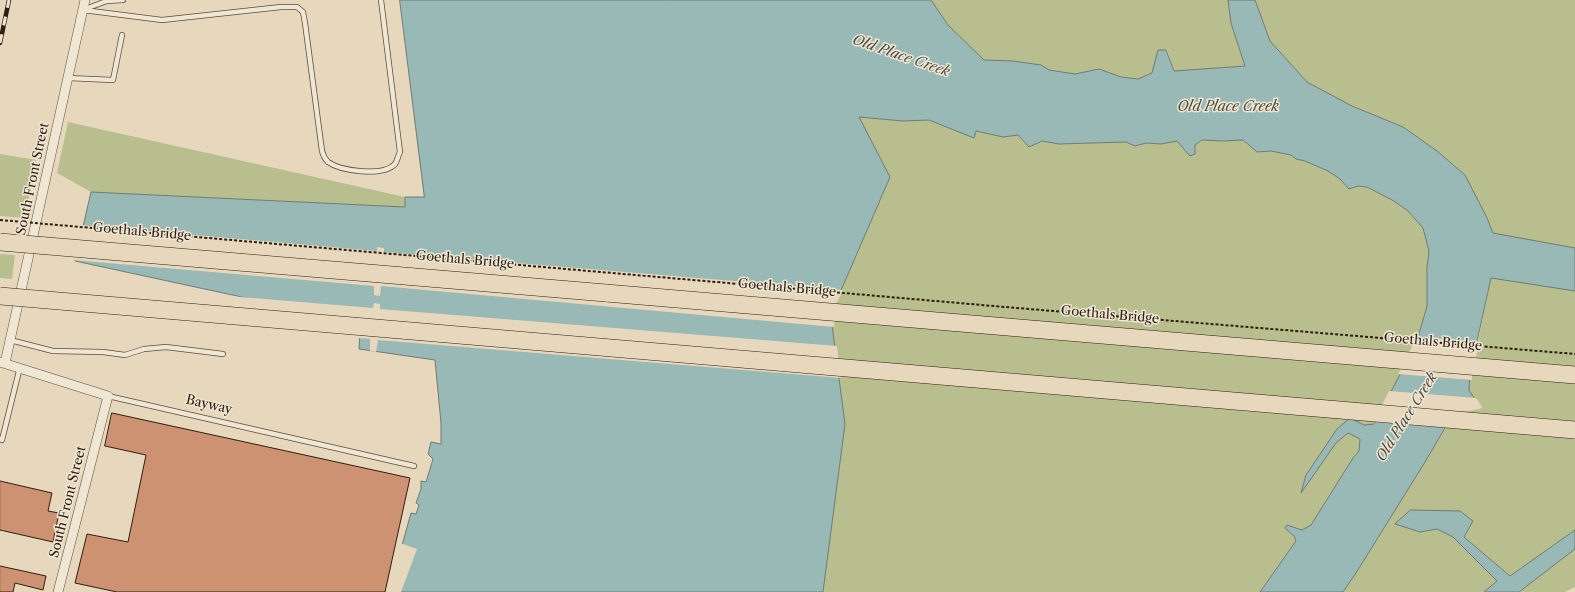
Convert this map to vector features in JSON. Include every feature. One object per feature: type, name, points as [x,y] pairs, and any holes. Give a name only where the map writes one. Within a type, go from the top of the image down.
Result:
[{"type":"highway","name":"Goethals Bridge","points":[[0,242],[1575,375]]},
{"type":"highway","points":[[0,296],[1575,430]]},
{"type":"street","name":"South Front Street","points":[[3,362],[10,340],[85,0]]},
{"type":"street","name":"Bayway","points":[[3,362],[108,396]]},
{"type":"street","name":"South Front Street","points":[[58,592],[108,396]]},
{"type":"lane","points":[[83,10],[107,1],[123,0]]},
{"type":"lane","points":[[83,10],[162,20],[281,7],[298,7],[302,12],[305,23],[324,157],[329,162],[348,169],[374,171],[388,168],[395,164],[400,152],[381,0]]},
{"type":"lane","points":[[68,78],[113,80],[122,35]]},
{"type":"lane","points":[[10,340],[53,351],[102,352],[125,355],[144,349],[166,347],[223,354]]},
{"type":"lane","points":[[0,439],[2,440],[20,367]]},
{"type":"lane","name":"Bayway","points":[[108,396],[414,466]]},
{"type":"path","name":"Goethals Bridge","points":[[0,220],[1575,354]]},
{"type":"green space","points":[[931,0],[1228,0],[1231,23],[1245,66],[1174,71],[1167,50],[1152,73],[1138,79],[1121,77],[1099,69],[1075,74],[1049,70],[1041,65],[1013,61],[984,60],[948,25]]},
{"type":"green space","points":[[1255,0],[1575,0],[1575,530],[1510,576],[1464,537],[1473,521],[1420,532],[1437,529],[1453,537],[1498,582],[1484,592],[1343,592],[1469,390],[1470,373],[1477,347],[1491,278],[1465,175],[1437,151],[1403,127],[1352,106],[1307,82],[1270,41]]},
{"type":"green space","points":[[858,117],[903,121],[929,120],[974,138],[975,131],[1003,137],[1018,135],[1029,147],[1042,141],[1059,144],[1126,142],[1135,146],[1146,143],[1161,144],[1177,141],[1195,145],[1202,140],[1243,140],[1257,152],[1271,151],[1291,155],[1296,159],[1305,161],[1328,171],[1340,179],[1349,189],[1358,186],[1367,187],[1394,201],[1408,211],[1423,228],[1429,251],[1427,267],[1427,306],[1416,344],[1374,425],[1364,425],[1350,418],[1301,491],[1336,443],[1348,433],[1360,439],[1359,451],[1353,458],[1311,525],[1303,530],[1287,525],[1285,528],[1294,536],[1296,541],[1260,592],[823,592],[845,424],[832,325],[836,302],[890,177]]},
{"type":"green space","points":[[68,122],[405,197],[405,207],[91,192],[57,173]]},
{"type":"green space","points":[[0,154],[36,160],[25,218],[0,216]]},
{"type":"green space","points":[[0,254],[15,255],[12,279],[0,278]]},
{"type":"green space","points":[[1575,549],[1575,587],[1565,592],[1519,592]]},
{"type":"water","name":"Old Place Creek","points":[[400,0],[931,0],[948,25],[984,60],[1013,61],[1041,65],[1049,70],[1075,74],[1099,69],[1121,77],[1138,79],[1152,73],[1158,50],[1166,50],[1174,71],[1245,66],[1231,23],[1228,0],[1255,0],[1270,41],[1307,82],[1352,106],[1403,127],[1437,151],[1465,175],[1493,233],[1575,248],[1575,291],[1491,278],[1470,373],[1469,390],[1480,407],[1455,411],[1425,462],[1343,592],[1260,592],[1296,541],[1294,536],[1285,528],[1287,525],[1302,530],[1311,525],[1353,458],[1359,451],[1360,439],[1348,433],[1336,443],[1301,493],[1306,475],[1337,429],[1350,418],[1364,425],[1374,424],[1416,344],[1427,306],[1427,267],[1429,251],[1423,228],[1408,211],[1394,201],[1367,187],[1358,186],[1349,189],[1340,179],[1328,171],[1305,161],[1296,159],[1291,155],[1271,151],[1257,152],[1243,140],[1202,140],[1195,145],[1195,154],[1190,156],[1177,141],[1161,144],[1146,143],[1135,146],[1126,142],[1059,144],[1042,141],[1029,147],[1018,135],[1003,137],[976,131],[974,138],[929,120],[903,121],[859,117],[890,177],[836,302],[832,325],[845,424],[823,592],[389,592],[411,513],[416,514],[419,505],[416,503],[421,489],[421,481],[426,482],[433,459],[428,454],[431,442],[441,444],[441,423],[435,360],[359,349],[360,331],[339,318],[75,261],[91,192],[405,207],[405,197],[424,197]]},
{"type":"water","points":[[1411,510],[1460,511],[1473,521],[1464,537],[1510,576],[1575,530],[1575,549],[1519,592],[1484,592],[1497,581],[1453,537],[1437,529],[1420,532],[1395,524]]},
{"type":"pier","points":[[81,225],[377,251],[377,247],[384,248],[384,252],[843,290],[837,302],[834,327],[381,286],[380,296],[374,295],[374,286],[73,260]]},
{"type":"pier","points":[[229,296],[373,308],[374,303],[380,304],[380,309],[837,346],[841,378],[378,340],[376,352],[370,351],[370,339],[358,338],[358,333],[337,320]]},
{"type":"pier","points":[[1416,337],[1480,342],[1472,373],[1472,380],[1398,374]]},
{"type":"pier","points":[[1389,391],[1476,398],[1482,407],[1480,409],[1456,413],[1448,428],[1373,422]]},
{"type":"pier","points":[[400,543],[417,549],[401,592],[387,592]]},
{"type":"building","points":[[112,413],[410,478],[385,592],[117,592],[75,583],[87,534],[128,542],[146,455],[105,446]]},
{"type":"building","points":[[0,481],[52,493],[48,511],[59,513],[53,542],[0,530]]},
{"type":"building","points":[[0,566],[46,576],[43,590],[15,583],[13,592],[0,592]]},
{"type":"railway","points":[[0,43],[9,0]]}]
